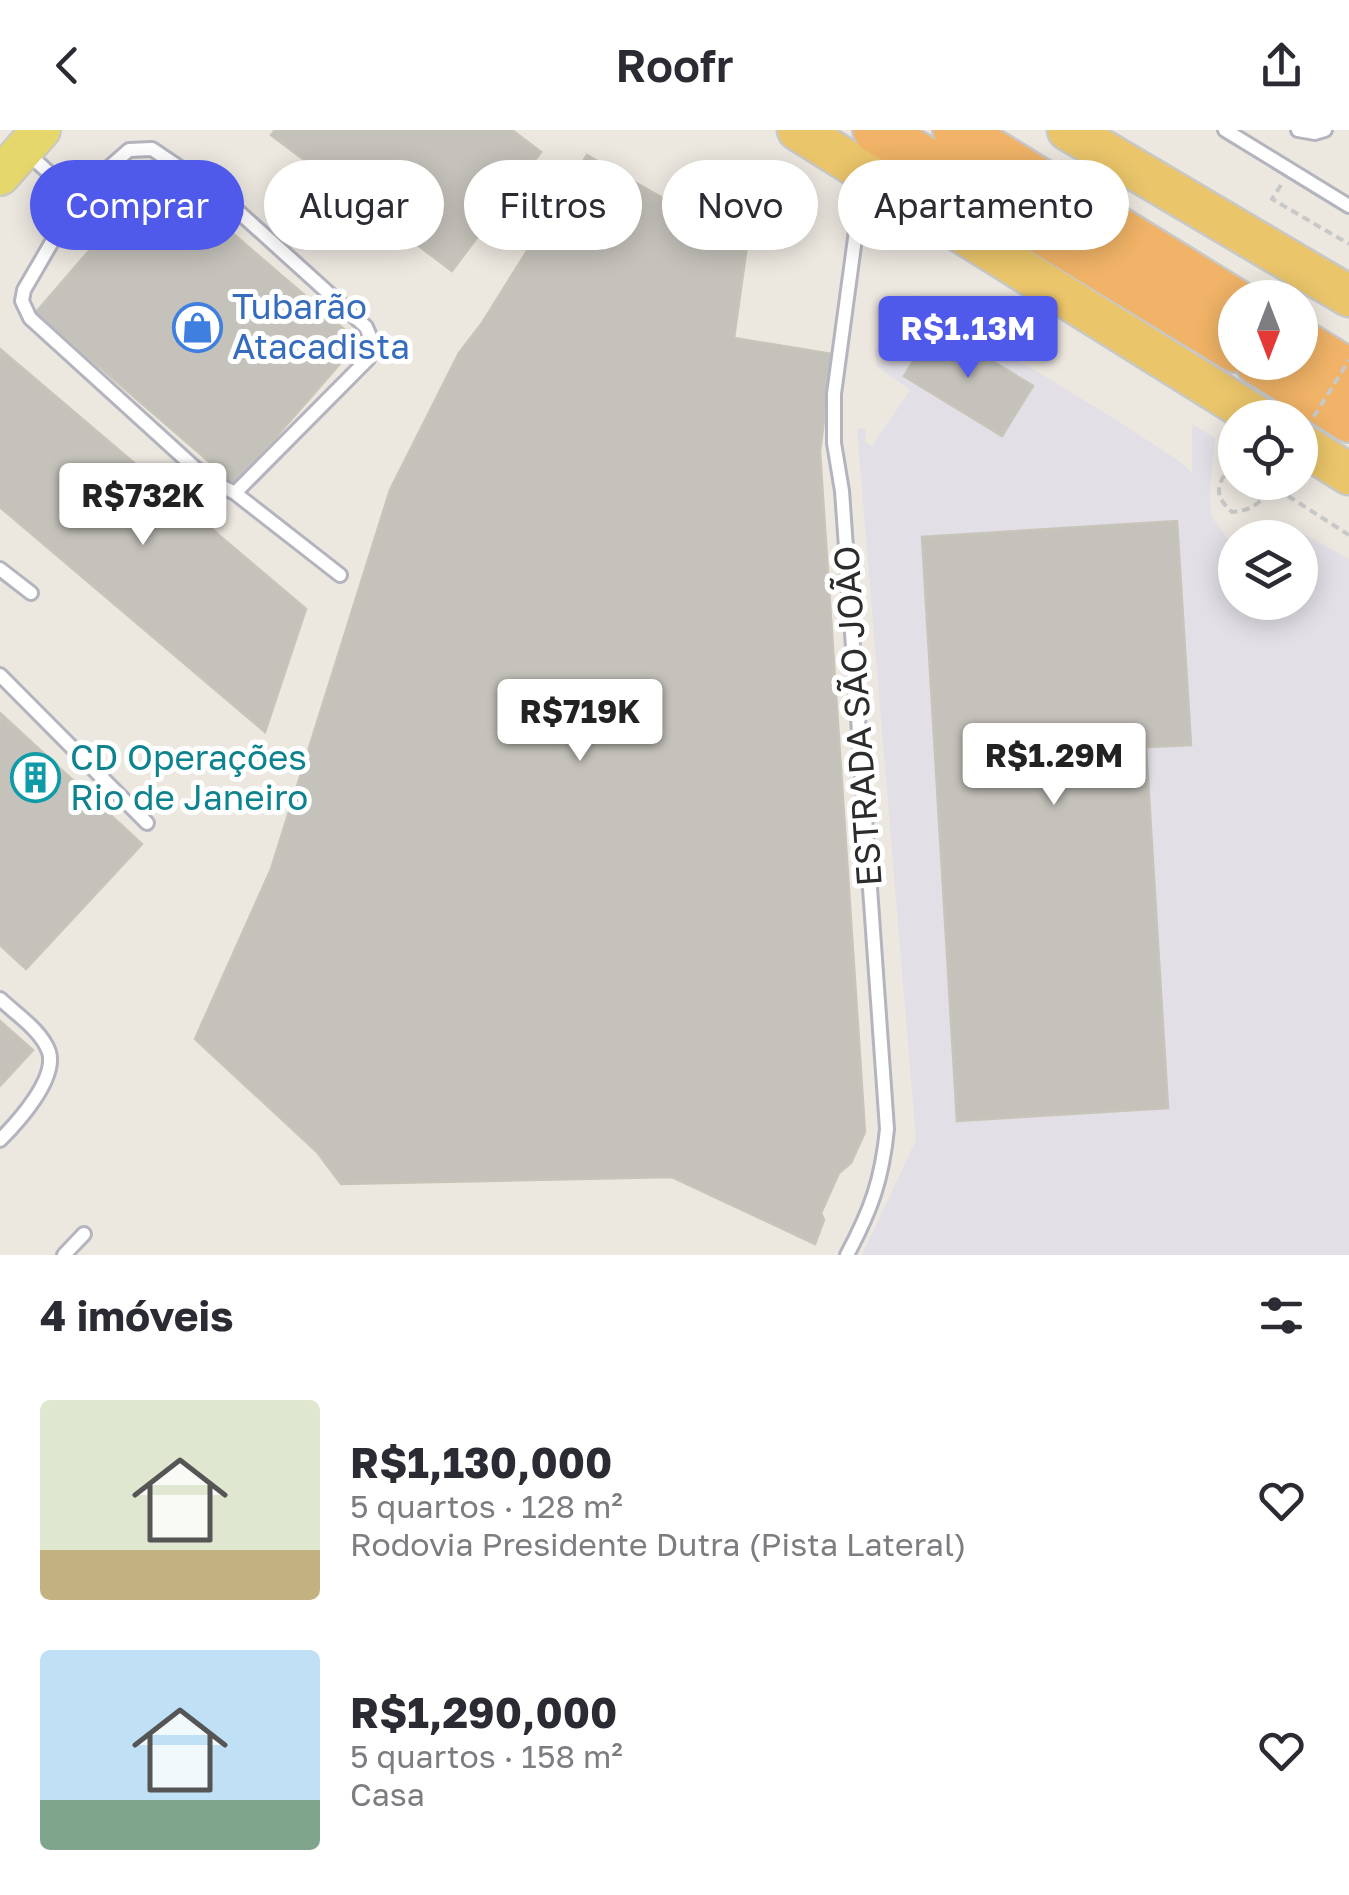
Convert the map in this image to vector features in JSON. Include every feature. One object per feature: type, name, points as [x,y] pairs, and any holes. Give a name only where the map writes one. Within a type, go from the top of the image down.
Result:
[{"type":"highway","points":[[798,130],[870,151],[1218,340]]},
{"type":"highway","points":[[956,130],[1218,292]]},
{"type":"highway","points":[[1068,130],[1349,296]]},
{"type":"highway","points":[[870,151],[1233,400]]},
{"type":"highway","points":[[1318,353],[1349,372]]},
{"type":"highway","points":[[1287,380],[1349,419]]},
{"type":"highway","points":[[1318,453],[1349,474]]},
{"type":"lane","points":[[1225,130],[1349,206]]},
{"type":"lane","points":[[1298,130],[1326,130]]},
{"type":"lane","points":[[118,160],[129,150],[152,148],[169,160]]},
{"type":"lane","name":"ESTRADA SÃO JOÃO","points":[[847,1255],[875,1199],[884,1169],[888,1129],[842,491],[834,443],[834,394],[870,151]]},
{"type":"lane","points":[[235,493],[368,359],[372,341],[366,327],[244,217]]},
{"type":"lane","points":[[47,250],[24,290],[22,301],[30,318],[206,478],[235,493],[340,576]]},
{"type":"lane","points":[[0,569],[30,592]]},
{"type":"lane","points":[[0,675],[147,822]]},
{"type":"lane","points":[[0,999],[40,1036],[50,1053],[50,1073],[19,1121],[0,1140]]},
{"type":"lane","points":[[64,1255],[84,1234]]},
{"type":"path","points":[[1290,170],[1272,199],[1349,244]]},
{"type":"path","points":[[1318,411],[1349,360]]},
{"type":"path","points":[[1219,500],[1232,512],[1246,511],[1262,500]]},
{"type":"path","points":[[1294,500],[1349,535]]},
{"type":"shaded area","points":[[913,295],[1121,423],[1182,463],[1192,474],[1192,424],[1215,438],[1210,494],[1211,515],[1218,525],[1218,620],[1318,620],[1318,542],[1349,559],[1349,1255],[862,1255],[916,1140],[857,429],[866,428],[865,442],[872,446],[910,390],[877,366],[875,352],[888,315]]},
{"type":"building","points":[[275,130],[512,130],[541,152],[535,160],[464,160],[464,250],[468,250],[452,271],[424,250],[444,250],[444,160],[304,160],[271,135]]},
{"type":"building","points":[[642,186],[662,198],[662,250],[746,250],[734,338],[832,354],[820,452],[865,1132],[851,1163],[839,1173],[821,1213],[824,1220],[815,1244],[672,1177],[341,1184],[317,1152],[195,1039],[271,869],[390,490],[459,353],[528,250],[642,250]]},
{"type":"building","name":"Tubarão Atacadista","points":[[244,243],[359,342],[235,484],[36,312],[90,250],[244,250]]},
{"type":"building","points":[[935,326],[1033,386],[1002,436],[904,376]]},
{"type":"building","points":[[0,349],[306,609],[265,732],[0,507]]},
{"type":"building","points":[[1177,521],[1191,745],[1146,747],[1168,1108],[957,1121],[922,537]]},
{"type":"building","name":"CD Operações Rio de Janeiro","points":[[0,713],[142,844],[26,969],[0,945]]},
{"type":"building","points":[[0,1021],[33,1050],[0,1086]]},
{"type":"place","name":"Tubarão Atacadista","points":[[197,327]]},
{"type":"place","name":"CD Operações Rio de Janeiro","points":[[35,778]]}]
